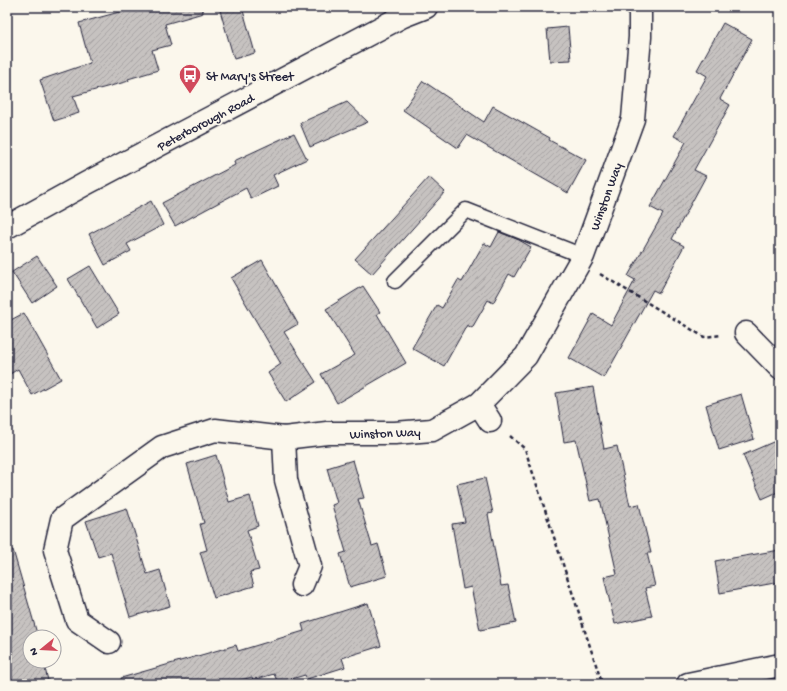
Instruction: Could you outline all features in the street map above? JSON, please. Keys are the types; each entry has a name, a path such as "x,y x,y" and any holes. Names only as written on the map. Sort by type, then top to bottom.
{"street":[{"name":"Peterborough Road","path":"7,227 403,16 426,7"},
{"name":"Winston Way","path":"110,642 76,620 55,550 62,519 162,447 215,430 284,438 327,433 395,433 432,430 485,413 526,356 582,259 633,119 640,37 640,7"},
{"path":"746,333 780,368"},
{"path":"284,438 286,480 310,566 302,586"},
{"path":"688,684 780,665"}],"lane":[{"path":"395,281 466,210 582,259"}],"path":[{"path":"582,259 704,337 746,333"},
{"path":"485,413 525,449 602,683 643,684"}],"building":[{"path":"122,7 202,7 203,13 165,24 171,45 152,50 158,70 128,79 129,81 73,96 79,113 54,121 40,80 90,63 79,23 123,11"},
{"path":"219,7 242,7 255,53 234,59"},
{"path":"723,23 752,39 720,99 730,105 694,170 706,176 672,239 684,246 659,293 653,290 604,378 569,358 593,314 611,325 635,280 628,276 663,214 650,207 686,142 674,136 707,76 697,70"},
{"path":"568,27 571,60 550,61 547,29"},
{"path":"423,81 484,122 493,106 550,138 549,140 586,160 568,193 467,135 458,148 403,110"},
{"path":"347,102 368,122 310,147 300,123"},
{"path":"294,133 307,159 273,175 278,186 251,199 246,188 175,226 162,203 235,165 234,161"},
{"path":"429,177 445,192 372,274 355,259"},
{"path":"151,201 163,225 127,244 131,251 105,265 89,234"},
{"path":"499,232 519,240 531,247 514,277 509,274 493,303 488,300 472,328 467,325 444,366 412,348 437,305 442,308 458,280 462,282 484,243 491,247"},
{"path":"37,256 57,286 32,303 12,272"},
{"path":"262,260 298,324 284,332 316,382 286,402 268,373 281,364 231,278"},
{"path":"90,266 119,314 97,328 68,279"},
{"path":"363,286 380,312 377,314 406,363 337,403 321,374 355,355 326,309"},
{"path":"24,313 61,379 32,395 18,369 7,376 7,322"},
{"path":"593,387 604,449 617,446 630,506 639,504 651,553 647,553 655,586 645,588 652,616 615,624 604,577 617,574 600,499 590,501 576,440 564,442 556,393"},
{"path":"741,394 754,439 719,450 706,405"},
{"path":"780,439 780,491 762,499 743,455"},
{"path":"216,455 229,502 250,496 258,526 247,530 259,570 250,572 254,586 214,598 200,552 207,550 200,524 204,523 187,464"},
{"path":"353,460 364,498 358,499 372,546 378,544 387,576 350,587 340,554 346,552 332,505 337,503 327,468"},
{"path":"485,478 493,513 488,514 501,586 508,585 516,623 480,630 471,587 463,589 452,524 465,522 457,484"},
{"path":"127,508 147,574 160,570 170,606 130,617 111,553 98,557 86,521"},
{"path":"13,550 36,629 22,629 22,669 45,669 49,684 7,684 7,551"},
{"path":"780,550 780,582 720,593 715,561"},
{"path":"368,603 381,646 342,658 345,667 307,679 305,675 278,683 274,674 253,680 252,677 226,684 122,684 121,678 236,645 238,651 304,631 302,624"}],"place":[{"name":"St Mary's Street","path":"190,94"}]}
